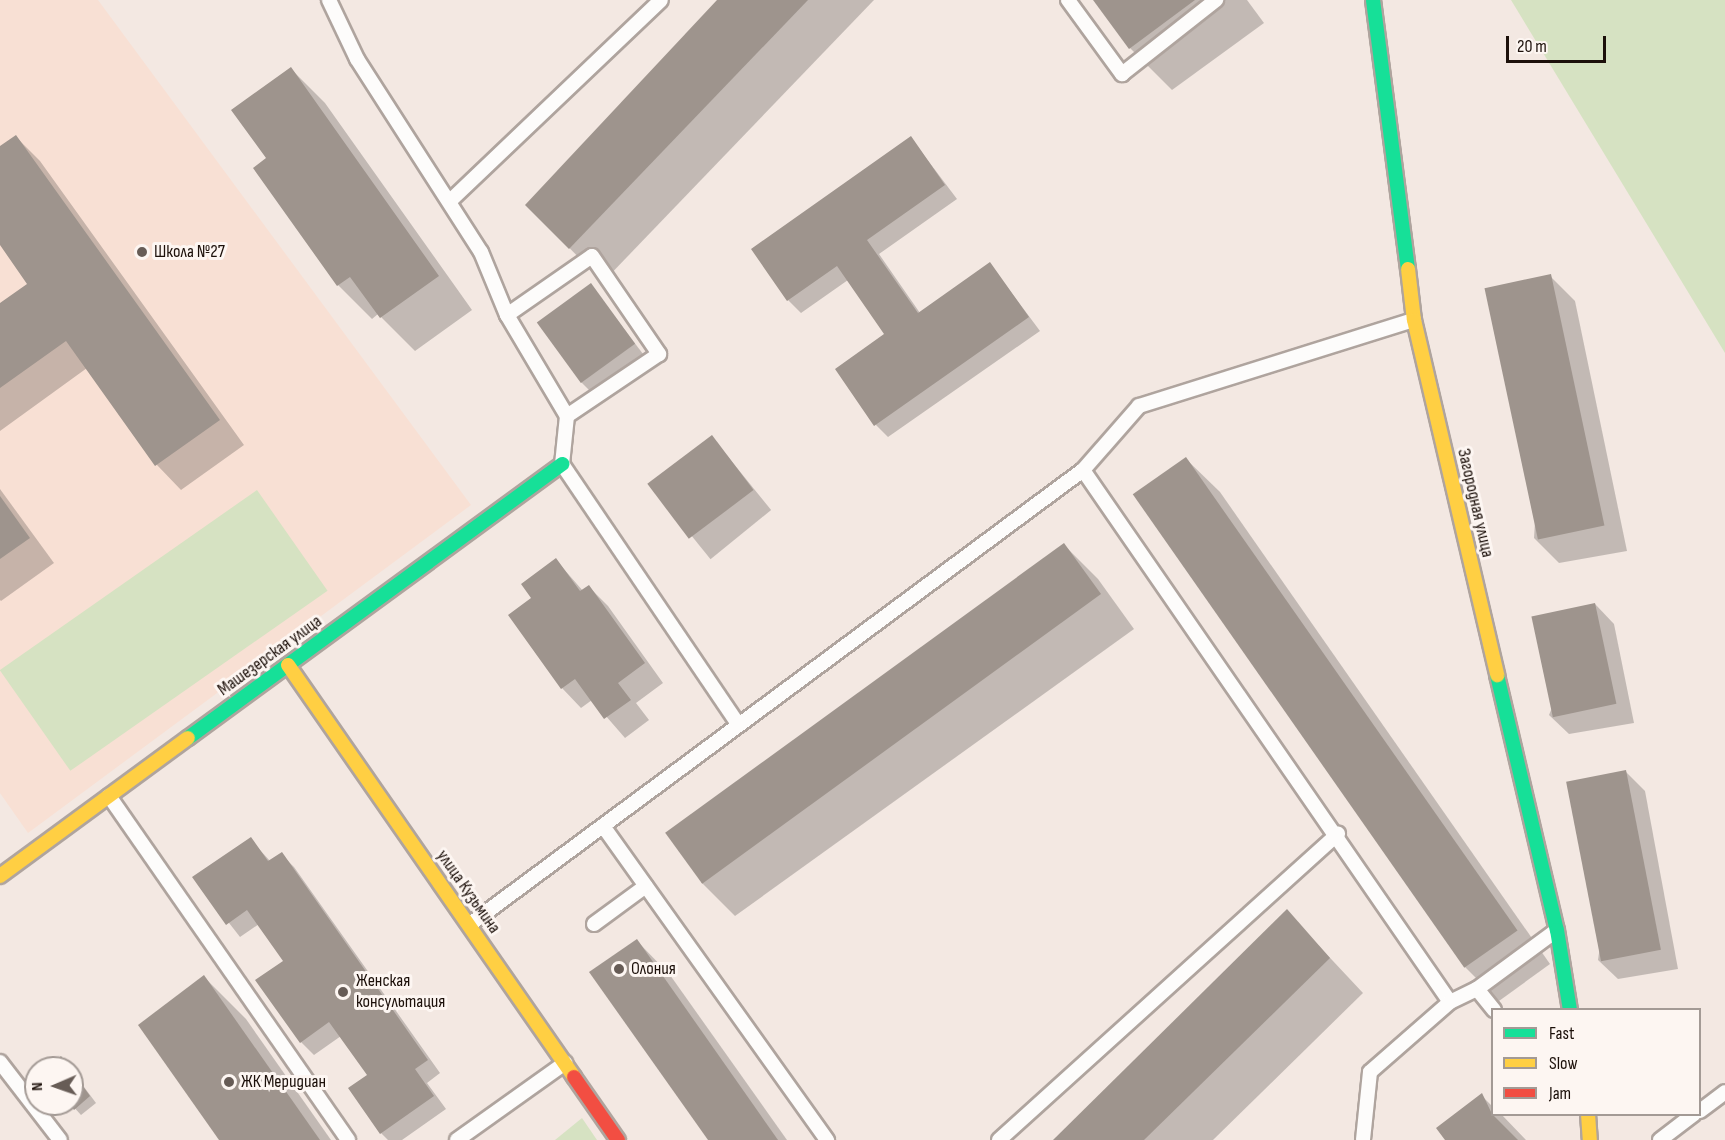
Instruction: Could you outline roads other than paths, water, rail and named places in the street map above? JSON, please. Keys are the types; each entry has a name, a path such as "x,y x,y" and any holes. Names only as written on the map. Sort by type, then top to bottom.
{"street":[{"name":"Загородная улица","path":"1373,0 1414,320 1557,930 1570,1008"},
{"name":"Машезерская улица","path":"0,876 562,465"},
{"name":"улица Кузьмина","path":"288,665 618,1140"},
{"path":"1586,1118 1590,1140"}],"lane":[{"path":"329,0 357,58 481,252 507,315 567,416 562,465 739,725"},
{"path":"450,201 661,0"},
{"path":"1068,0 1122,74 1216,0"},
{"path":"507,315 592,256 659,354 567,416"},
{"path":"469,925 1083,470 1139,406 1414,320"},
{"path":"1083,470 1338,834 1450,1002"},
{"path":"109,796 348,1140"},
{"path":"603,826 827,1140"},
{"path":"999,1140 1338,834"},
{"path":"594,924 646,886"},
{"path":"1364,1140 1370,1072 1450,1002 1477,989 1557,930"},
{"path":"1477,989 1492,1008"},
{"path":"0,1062 60,1140"},
{"path":"457,1140 565,1063"},
{"path":"1701,1110 1725,1092"},
{"path":"1660,1140 1691,1116"}],"place":[{"name":"Школа №27","path":"142,252"},
{"name":"Олония","path":"619,969"},
{"name":"Женская консультация","path":"343,992"},
{"name":"ЖК Меридиан","path":"229,1082"}]}
